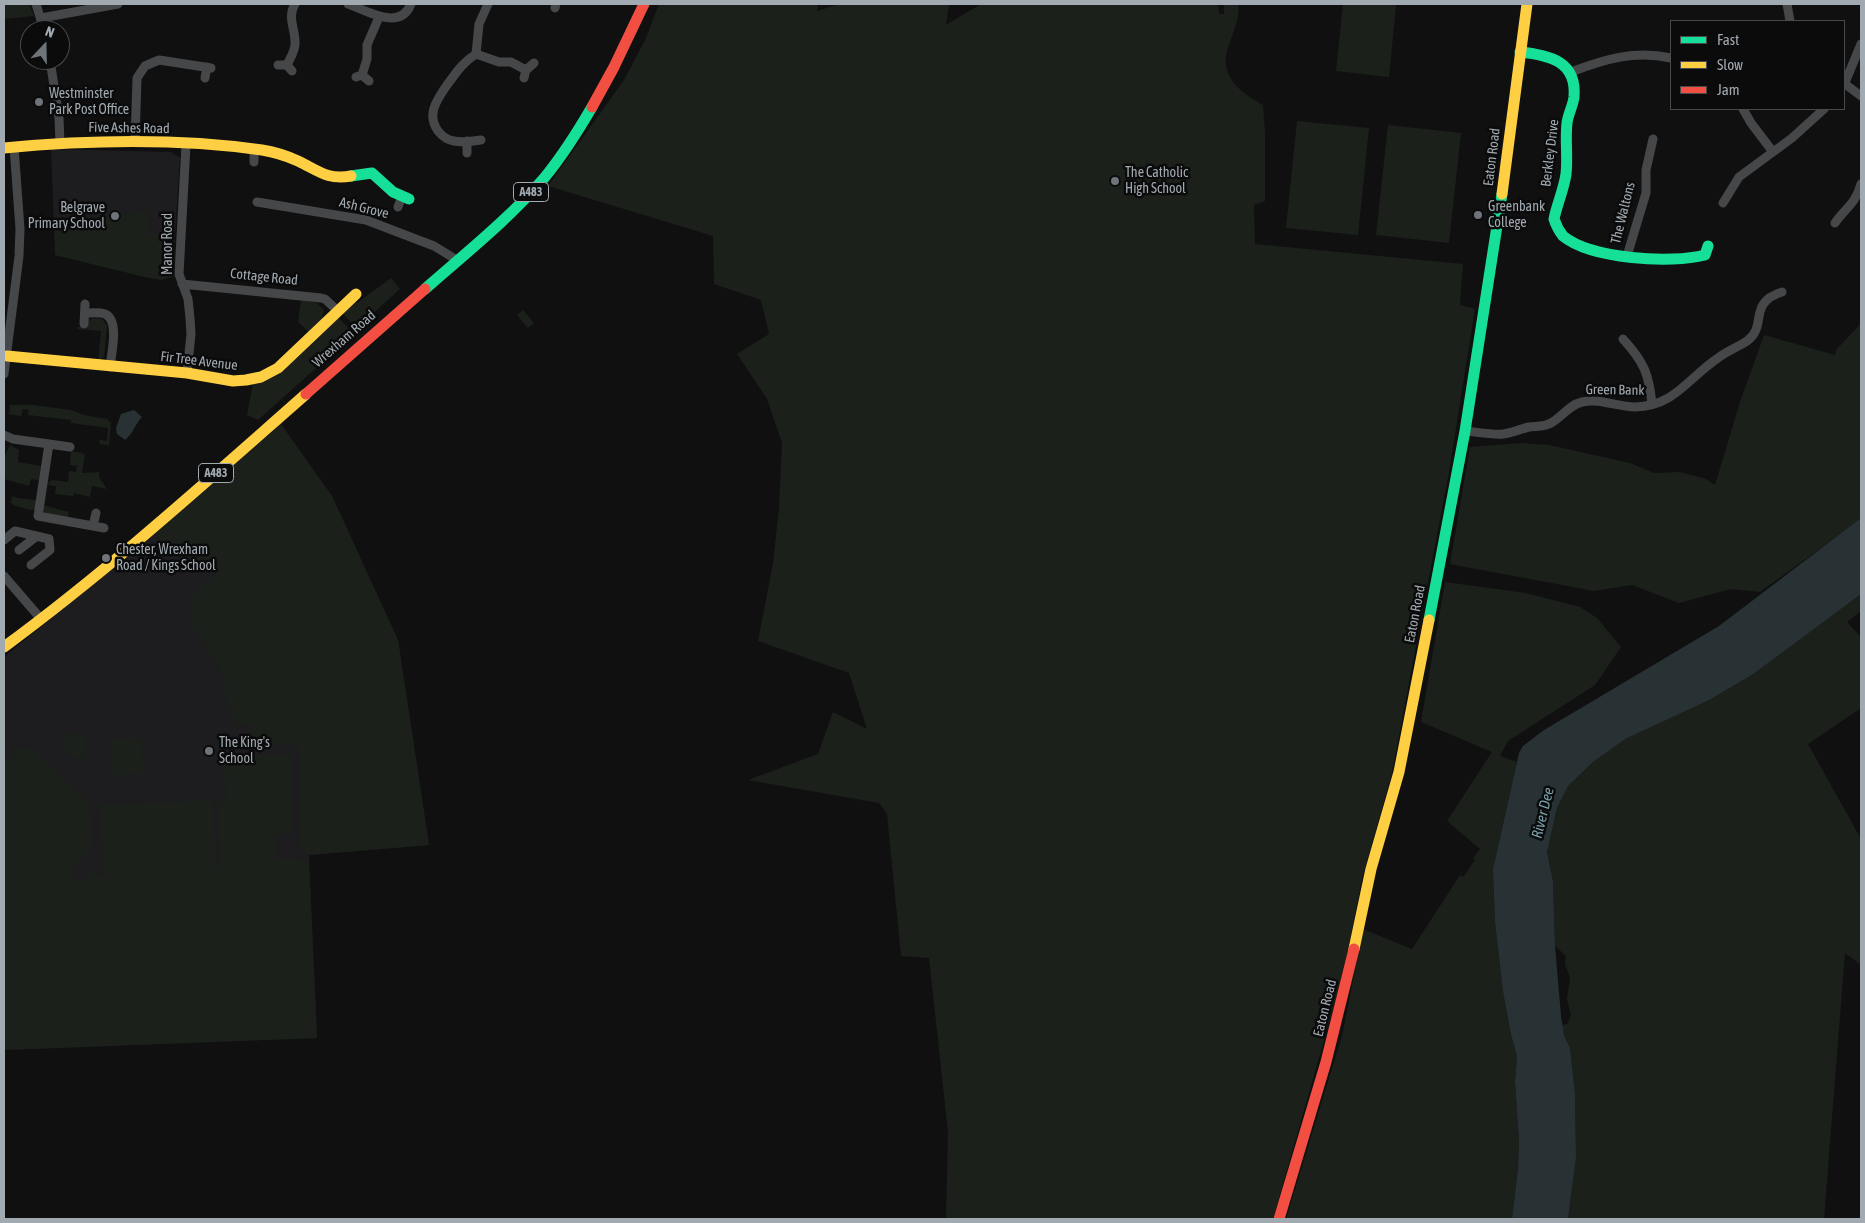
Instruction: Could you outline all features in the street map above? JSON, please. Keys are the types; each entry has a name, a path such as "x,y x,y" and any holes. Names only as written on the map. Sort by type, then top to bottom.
{"main road":[{"name":"Wrexham Road","path":"4,647 129,549 507,216 534,190 565,149 600,90 628,39 644,4"},
{"name":"Eaton Road","path":"1279,1219 1326,1062 1348,977 1371,869 1399,772 1465,431 1503,186 1527,4"},
{"path":"1520,52 1548,56 1566,66 1571,72"},
{"name":"Berkley Drive","path":"1571,72 1574,85 1574,100 1567,123 1566,171 1554,220 1563,235 1581,246 1647,259 1683,260 1696,259 1707,255"},
{"name":"Five Ashes Road","path":"9,148 60,143 135,142 262,150 291,158 327,176 338,178 357,173 372,173 393,192 406,197"},
{"name":"Fir Tree Avenue","path":"7,356 187,373 233,381 246,380 261,377 278,368 356,293"}],"street":[{"path":"36,4 41,18 118,4"},
{"path":"286,67 295,48 290,14 295,4"},
{"path":"348,4 379,17 388,18 405,13 411,4"},
{"path":"476,54 479,24 488,4"},
{"path":"1787,4 1790,20"},
{"path":"362,78 367,59 367,45 379,17"},
{"path":"1845,83 1861,44"},
{"path":"476,54 500,62 511,62 525,74 534,63"},
{"path":"476,54 464,62 457,70 435,103 432,122 448,140 481,140"},
{"path":"1571,72 1605,59 1622,56 1654,55 1670,58"},
{"path":"135,142 138,78 145,66 159,60 209,68 206,78"},
{"path":"52,70 59,118 60,143"},
{"path":"1845,86 1861,96"},
{"path":"1744,110 1773,152"},
{"path":"1723,203 1739,177 1797,133 1823,110"},
{"path":"467,141 467,153"},
{"name":"Manor Road","path":"186,145 179,274 188,299 190,318 191,334 187,373"},
{"name":"The Waltons","path":"1627,256 1646,193 1646,170 1654,146"},
{"path":"4,374 20,238 9,148"},
{"path":"254,150 254,162"},
{"path":"1833,209 1838,219 1852,206 1861,184"},
{"path":"1730,190 1739,195"},
{"name":"Five Ashes Road","path":"398,207 406,197"},
{"name":"Ash Grove","path":"257,202 366,220 434,246 457,260"},
{"name":"Cottage Road","path":"182,284 321,298 325,299 338,311"},
{"name":"Green Bank","path":"1465,431 1503,434 1544,426 1552,422 1565,410 1580,402 1592,401 1636,407 1672,398 1700,371 1748,340 1755,332 1758,323 1758,312 1763,304 1770,296 1782,292"},
{"path":"84,324 85,308 105,314 111,319 114,328 110,367"},
{"path":"1623,339 1634,351 1647,374 1652,404"},
{"path":"4,435 70,448"},
{"path":"49,444 34,515 104,528"},
{"path":"93,526 96,513"},
{"path":"4,540 15,531 49,539 50,550 31,565"},
{"path":"19,550 37,536"},
{"path":"4,576 41,619"}],"shaded area":[{"path":"4,4 29,4 34,16 4,19"},
{"path":"659,4 818,4 817,11 840,4 949,4 946,25 981,4 1218,4 1219,14 1224,14 1224,4 1238,4 1238,17 1226,56 1226,65 1231,80 1236,86 1263,105 1265,133 1265,201 1254,205 1255,244 1463,264 1460,305 1475,309 1449,472 1392,773 1362,879 1348,950 1334,1005 1273,1219 946,1219 948,1132 929,958 901,956 887,814 879,803 748,780 818,754 833,712 867,729 849,673 758,641 773,563 779,508 782,443 767,399 737,354 769,334 761,300 714,284 713,236 548,186 624,80 645,40"},
{"path":"1343,4 1396,5 1389,77 1336,71"},
{"path":"1297,121 1369,128 1358,235 1286,228"},
{"path":"1388,125 1461,133 1449,243 1376,235"},
{"name":"Belgrave Primary School","path":"51,149 171,152 180,158 174,276 161,280 55,255"},
{"path":"147,210 147,234 174,234 173,276 161,280 55,255 55,225 79,223 80,218 122,216"},
{"path":"391,278 400,289 357,328 341,312 356,301 357,303"},
{"path":"301,300 317,303 324,310 322,319 309,332 298,322"},
{"path":"523,310 534,323 528,328 517,315"},
{"path":"337,316 354,334 258,420 247,415 253,383"},
{"path":"93,318 102,319 107,325 104,357 98,362 101,331 78,329 78,327 87,327 89,320"},
{"path":"1861,323 1861,519 1760,592 1731,589 1679,603 1632,585 1594,591 1450,564 1470,447 1522,443 1549,445 1630,463 1654,473 1680,472 1706,479 1715,485 1740,402 1764,335 1835,355 1836,350"},
{"path":"10,405 33,405 71,410 84,415 107,419 111,423 109,445 100,444 99,440 107,441 108,428 71,423 71,420 28,415 29,410 23,409 21,416 9,414"},
{"path":"281,424 332,496 398,640 429,845 309,855 300,852 299,745 252,745 252,724 234,724 234,710 227,710 225,681 218,665 209,657 204,640 190,624 189,604 195,593 217,574 206,565 165,552 157,532"},
{"path":"10,445 19,450 18,462 41,466 39,480 31,479 29,486 4,479 4,457"},
{"path":"71,451 85,455 82,473 99,472 99,477 107,489 92,486 90,497 74,493 73,496 55,494 56,486 48,485 49,482 52,480 68,482 69,471 76,472 77,466 70,465"},
{"path":"12,496 37,500 35,509 30,510 13,505 11,502"},
{"name":"The King's School","path":"332,496 398,640 429,845 309,855 317,1038 4,1050 4,657 157,532"},
{"path":"43,505 69,512 68,517 46,514 42,509"},
{"path":"1445,582 1526,593 1580,607 1597,618 1621,647 1595,685 1508,741 1500,756 1517,762 1493,869 1495,922 1503,992 1517,1057 1515,1082 1519,1141 1512,1219 1286,1219 1343,1032 1363,929 1412,949 1460,875 1463,877 1475,860 1473,858 1480,849 1447,821 1492,752 1421,722"},
{"path":"1861,594 1861,611 1847,622 1861,637 1861,708 1808,744 1861,839 1861,965 1845,953 1824,1219 1568,1219 1576,1158 1575,1094 1570,1048 1562,1025 1567,1024 1571,1015 1567,999 1570,978 1565,964 1566,956 1555,946 1553,881 1547,852 1557,808 1568,786 1595,760 1627,738 1804,635"},
{"path":"86,733 87,757 74,758 66,751 66,734"},
{"path":"141,737 144,774 113,776 111,739"},
{"path":"14,749 31,749 90,803 93,845 75,864 77,866 70,874 82,883 93,871 98,876 103,874 99,805 213,800 216,868 220,868 217,804 226,803 224,755 291,754 293,834 275,835 275,859 296,859 309,863 317,1038 4,1050 4,761 14,761"}],"water":[{"path":"134,410 142,417 125,440 117,434 116,428 121,414"},
{"name":"River Dee","path":"1861,518 1861,594 1753,674 1709,700 1627,738 1594,761 1568,786 1557,808 1547,852 1553,881 1555,946 1561,1016 1564,1035 1570,1048 1575,1094 1576,1158 1568,1219 1512,1219 1519,1141 1515,1082 1517,1057 1503,992 1495,922 1493,869 1519,753 1523,746 1544,730 1719,626"}],"traffic: fast":[{"path":"1520,52 1541,55 1559,62 1571,75 1574,85 1574,97 1567,123 1566,174 1554,219 1563,236 1576,244 1592,250 1653,259 1690,258 1705,255 1708,246"},
{"path":"425,289 487,235 545,177 576,134 592,107"},
{"path":"351,176 372,173 393,192 409,199"},
{"path":"1429,620 1465,431 1502,194"}],"traffic: slow":[{"path":"1502,194 1527,4"},
{"path":"4,148 101,142 165,142 230,146 267,151 290,157 329,176 351,176"},
{"path":"7,356 187,373 233,381 246,380 261,377 278,368 356,294"},
{"path":"4,647 120,556 306,394"},
{"path":"1354,949 1371,869 1399,772 1429,620"}],"traffic: jam":[{"path":"592,107 614,67 644,4"},
{"path":"306,394 425,289"},
{"path":"1279,1219 1326,1062 1354,949"}],"place":[{"name":"Westminster Park Post Office","path":"39,102"},
{"name":"The Catholic High School","path":"1115,181"},
{"name":"Greenbank College","path":"1478,215"},
{"name":"Belgrave Primary School","path":"115,216"},
{"name":"Chester, Wrexham Road / Kings School","path":"106,558"},
{"name":"The King's School","path":"209,751"}]}
